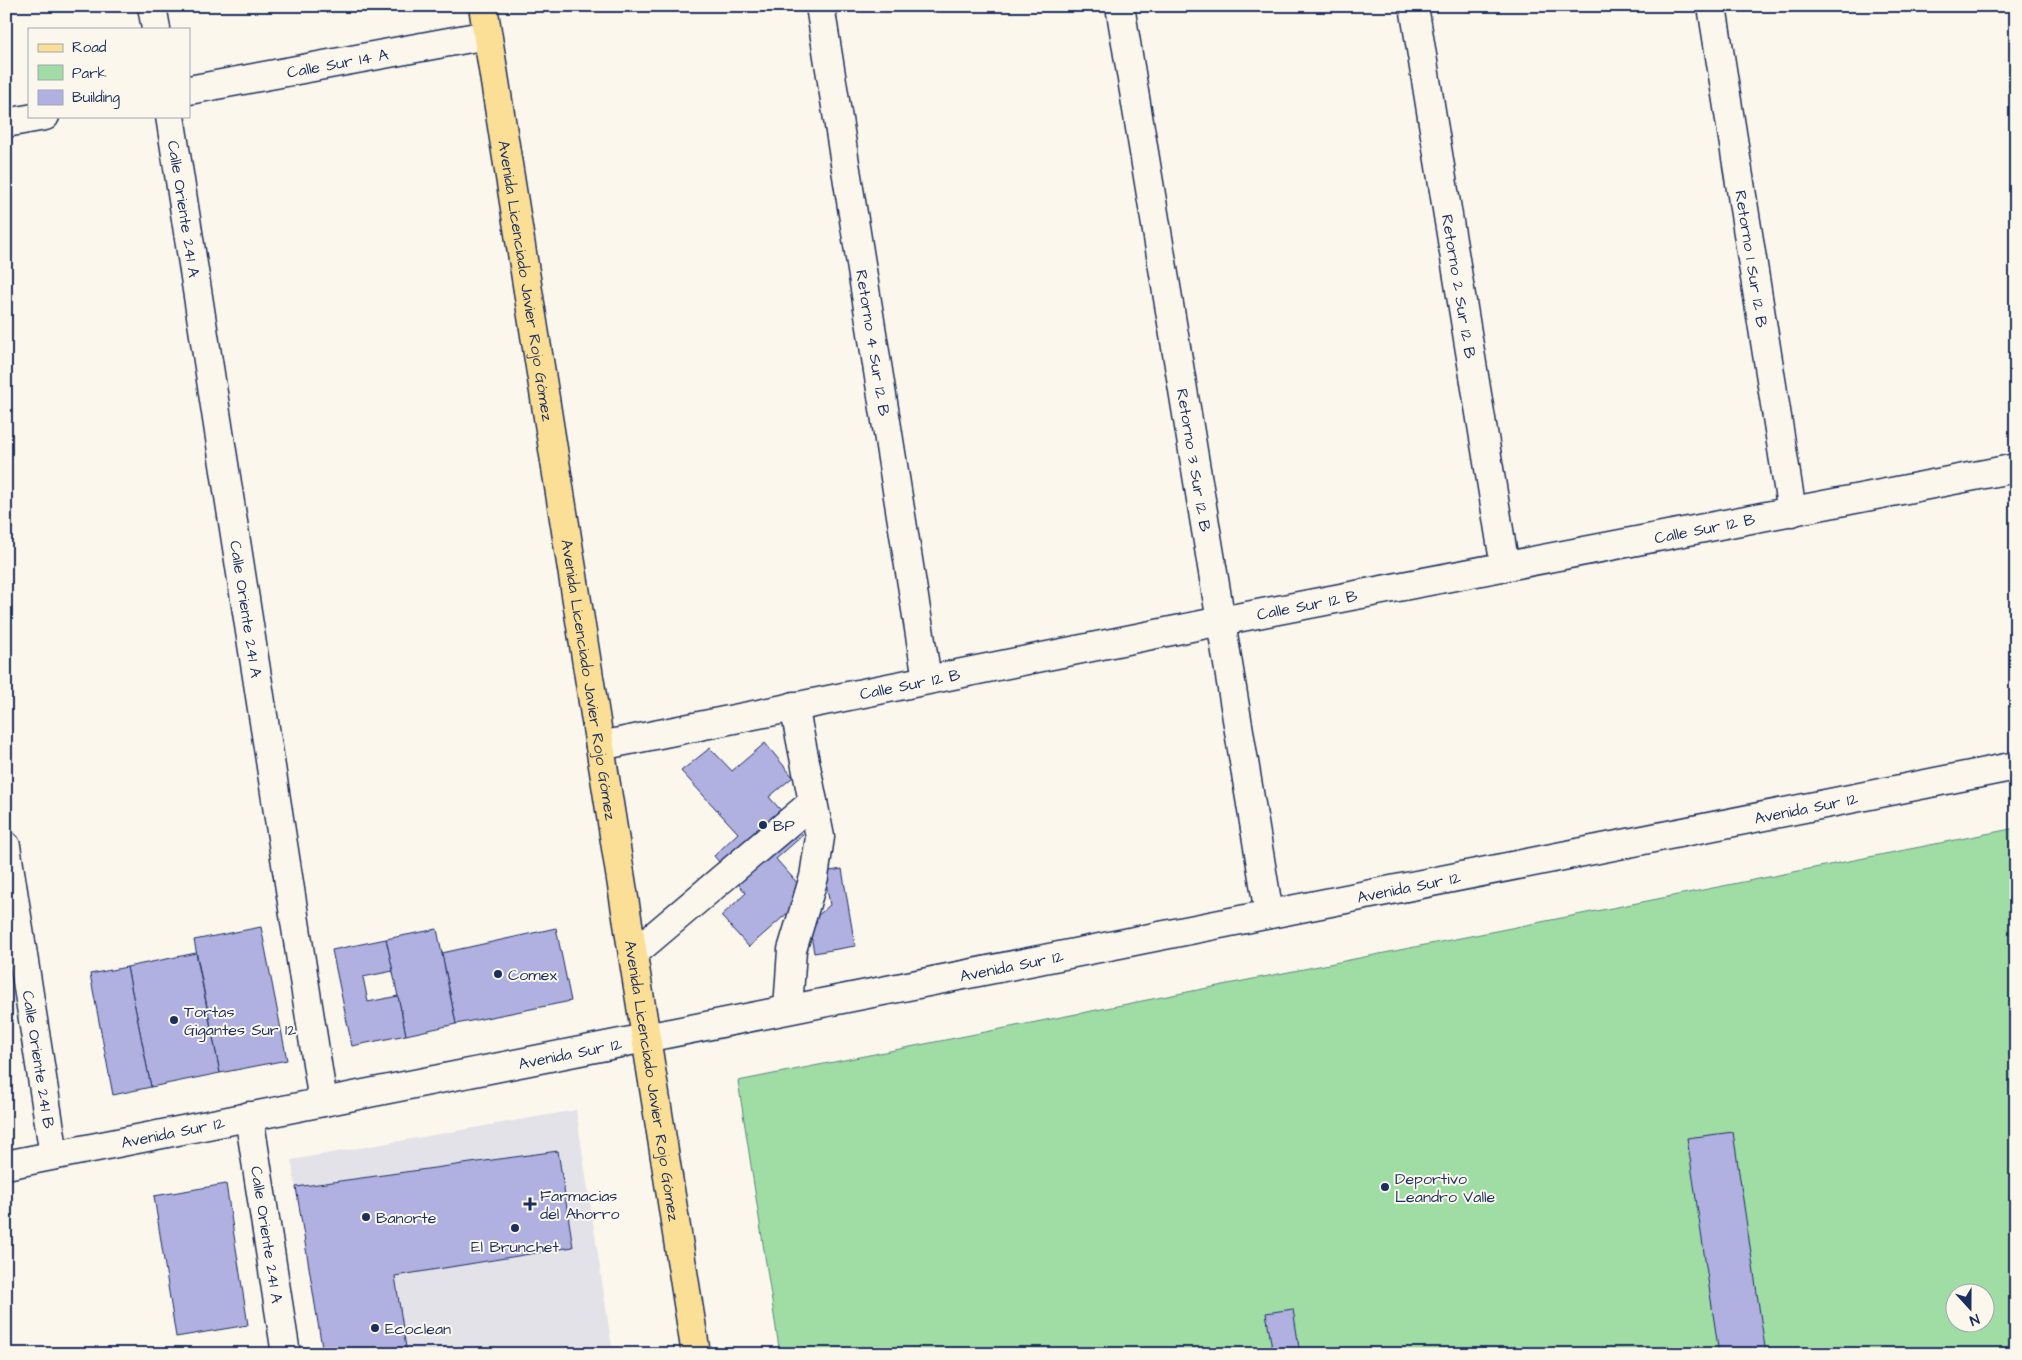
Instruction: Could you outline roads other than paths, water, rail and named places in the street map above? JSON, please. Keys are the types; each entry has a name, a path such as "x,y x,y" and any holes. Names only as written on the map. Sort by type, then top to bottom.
{"main road":[{"name":"Avenida Licenciado Javier Rojo Gómez","path":"483,6 696,1354"}],"street":[{"path":"152,6 156,28"},
{"name":"Retorno 4 Sur 12 B","path":"820,6 927,679"},
{"name":"Retorno 3 Sur 12 B","path":"1120,6 1269,914"},
{"name":"Retorno 2 Sur 12 B","path":"1414,6 1505,567"},
{"name":"Retorno 1 Sur 12 B","path":"1712,6 1792,512"},
{"name":"Calle Sur 14 A","path":"190,90 487,35"},
{"path":"6,123 33,118"},
{"name":"Calle Oriente 241 A","path":"170,118 323,1102"},
{"name":"Calle Sur 12 B","path":"600,746 1221,621 2016,468"},
{"path":"788,1009 792,950 814,877 820,837 794,706"},
{"name":"Avenida Sur 12","path":"6,1164 2016,766"},
{"path":"633,954 813,802"},
{"name":"Calle Oriente 241 B","path":"6,846 54,1155"},
{"name":"Calle Oriente 241 A","path":"249,1116 286,1354"}],"place":[{"name":"BP","path":"763,825"},
{"name":"Comex","path":"498,974"},
{"name":"Tortas Gigantes Sur 12","path":"174,1020"},
{"name":"Deportivo Leandro Valle","path":"1385,1187"},
{"name":"Farmacias del Ahorro","path":"530,1204"},
{"name":"Banorte","path":"366,1217"},
{"name":"El Brunchet","path":"515,1228"},
{"name":"Ecoclean","path":"375,1328"}]}
